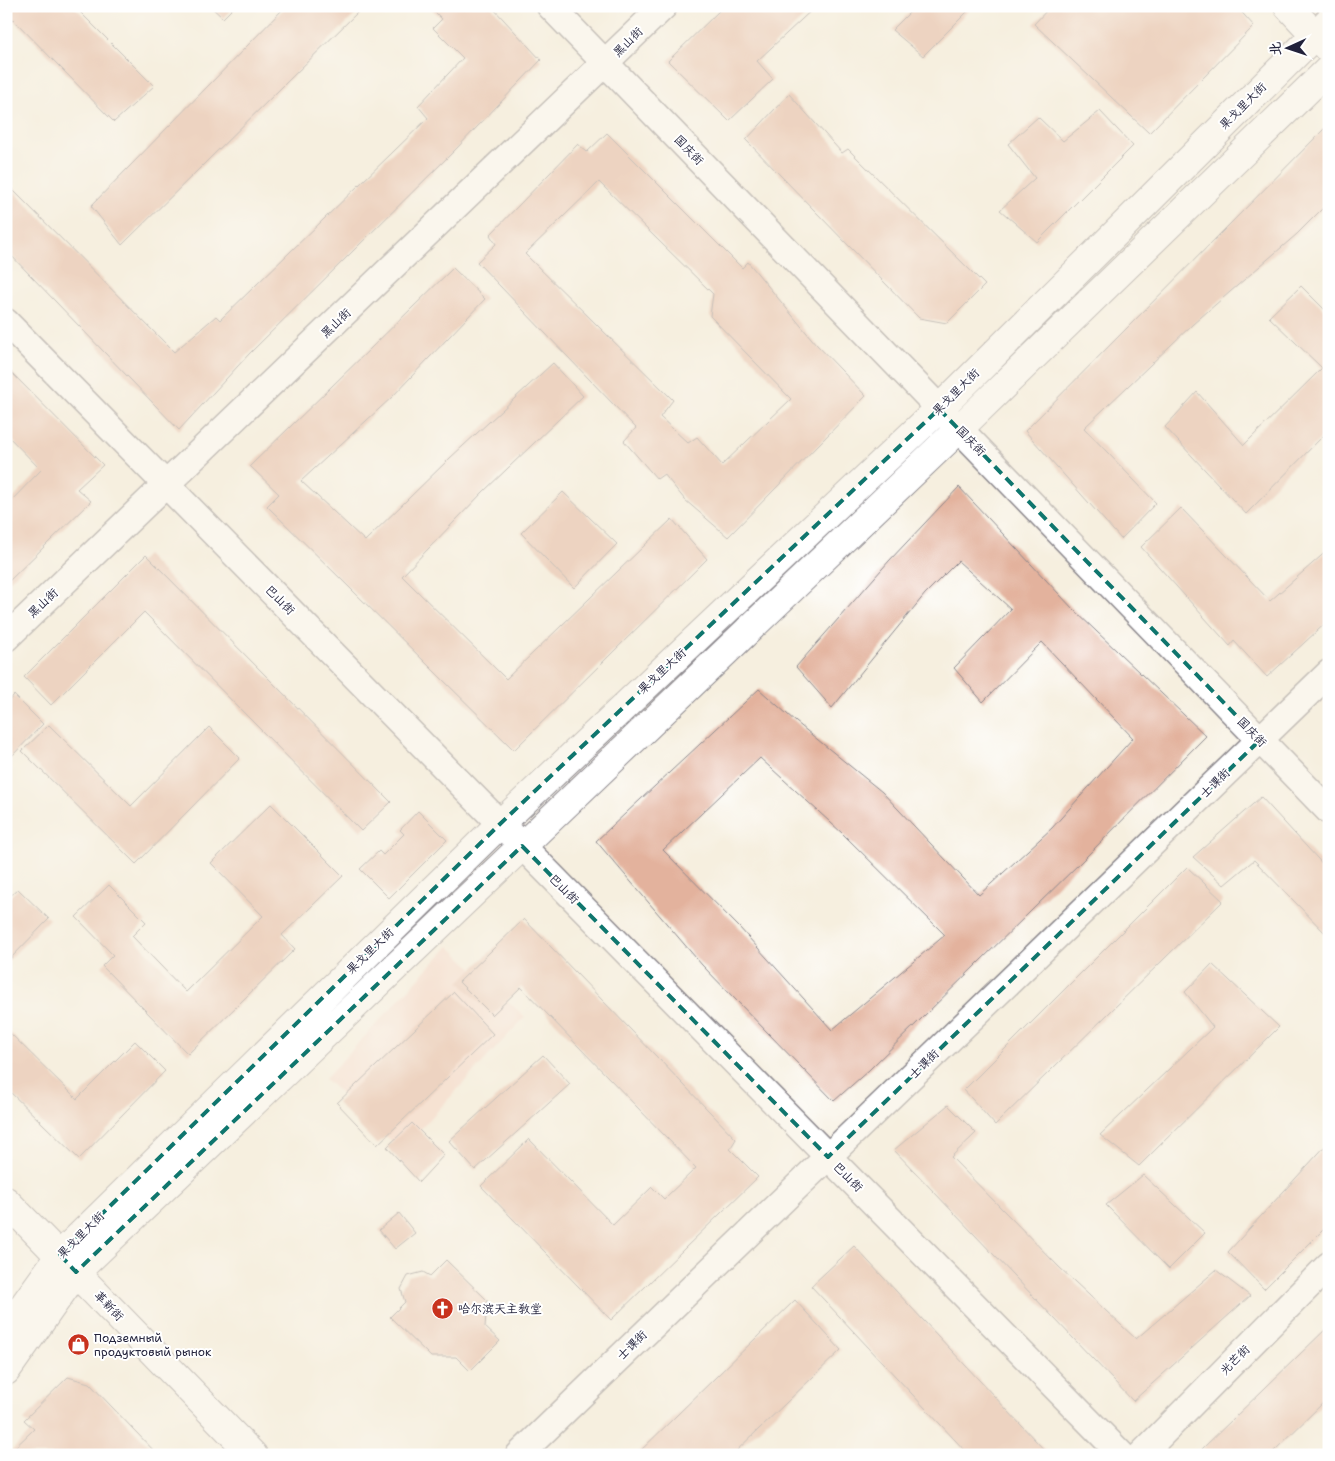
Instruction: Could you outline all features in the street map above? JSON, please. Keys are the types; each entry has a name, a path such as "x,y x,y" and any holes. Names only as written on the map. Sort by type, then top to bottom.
{"main road":[{"path":"1288,6 1324,35"},
{"name":"果戈里大街","path":"6,1330 68,1264 500,824 939,409 1324,35"},
{"name":"果戈里大街","path":"6,1371 68,1264 522,846 959,429 1329,69"},
{"name":"革新街","path":"6,1201 253,1455"}],"street":[{"name":"国庆街","path":"550,6 1329,812"},
{"name":"黑山街","path":"6,638 167,486 664,6"},
{"name":"巴山街","path":"6,322 1122,1455"},
{"name":"士课街","path":"519,1455 1329,673"},
{"name":"光芒街","path":"1141,1455 1329,1265"}],"highlighted area":[{"path":"939,409 1260,740 828,1157 522,846 76,1272 60,1255 500,824"}],"shaded area":[{"path":"449,946 525,1017 401,1150 325,1079"}],"building":[{"path":"6,6 74,6 154,86 114,122 6,12"},
{"path":"210,6 235,6 223,18"},
{"path":"286,6 364,6 122,245 91,206"},
{"path":"429,6 491,6 541,60 456,149 249,354 179,430 6,250 6,183 174,352 216,316 220,320 428,118 418,106 463,58 433,28 442,19"},
{"path":"724,6 816,6 757,61 773,79 729,121 668,61"},
{"path":"916,6 973,6 923,56 892,30"},
{"path":"1051,6 1236,6 1254,26 1149,133 1034,24"},
{"path":"789,94 842,153 848,149 985,285 947,323 919,318 746,140"},
{"path":"1100,111 1133,146 1037,242 1000,210 1035,178 1008,144 1038,117 1063,141"},
{"path":"1329,124 1329,202 1297,234 1193,324 1084,428 1156,503 1121,539 1025,431"},
{"path":"607,133 742,268 748,262 816,344 866,396 728,537 685,500 664,474 657,479 624,441 636,428 477,262 496,244 490,235 578,144 587,152","holes":["599,182 713,294 710,316 791,399 722,465 697,437 688,443 660,417 673,400 525,254"]},
{"path":"453,268 485,299 392,397 301,481 365,541 450,458 553,363 583,396 483,492 402,576 506,679 672,519 707,559 514,750 267,506 279,494 250,466"},
{"path":"1301,286 1329,314 1329,430 1246,514 1165,427 1197,392 1244,445 1322,368 1269,317"},
{"path":"6,367 103,465 77,489 91,501 6,584 6,506 41,470 6,434"},
{"path":"959,487 1074,610 1206,736 869,1070 834,1101 702,965 596,841 759,689 796,722 882,792 979,895 1052,828 1133,738 1042,642 983,702 954,668 1011,609 958,561 925,594 832,708 796,667 889,561","holes":["760,758 842,833 945,935 832,1030 739,927 663,850"]},
{"path":"563,492 617,544 574,588 521,533"},
{"path":"1181,508 1270,601 1329,549 1329,620 1267,677 1234,641 1230,646 1141,547"},
{"path":"146,555 391,802 361,831 144,612 51,705 24,677"},
{"path":"14,695 43,724 6,762 6,704"},
{"path":"49,725 131,806 209,727 240,758 136,864 22,751"},
{"path":"1261,797 1329,871 1329,937 1254,860 1224,885 1193,857"},
{"path":"271,804 343,876 282,935 295,949 188,1054 102,966 113,955 76,917 109,885 146,922 132,936 186,992 263,916 211,863"},
{"path":"418,811 447,840 389,898 360,869 379,851 383,855 404,834 400,830"},
{"path":"1187,867 1223,901 995,1125 964,1090"},
{"path":"18,889 49,919 6,963 6,900"},
{"path":"524,919 736,1139 730,1149 758,1177 611,1320 481,1186 529,1139 613,1225 652,1187 664,1199 696,1168 521,987 492,1015 459,982"},
{"path":"1212,964 1279,1027 1139,1166 1100,1135 1213,1027 1185,992"},
{"path":"454,992 493,1034 377,1145 337,1103"},
{"path":"6,1029 77,1099 135,1041 165,1071 79,1159 6,1088"},
{"path":"543,1055 570,1084 475,1170 449,1141"},
{"path":"948,1105 976,1133 951,1157 1059,1267 1136,1339 1216,1270 1250,1296 1133,1401 894,1150"},
{"path":"412,1123 444,1155 419,1182 387,1147"},
{"path":"1329,1142 1329,1224 1264,1289 1228,1252"},
{"path":"1143,1175 1205,1233 1169,1269 1106,1205"},
{"path":"399,1213 415,1233 395,1249 379,1230"},
{"path":"854,1246 1049,1455 969,1455 811,1286"},
{"name":"哈尔滨天主教堂","path":"446,1260 487,1300 485,1327 500,1341 470,1371 456,1357 431,1357 390,1317 405,1302 401,1289 408,1276 423,1272 430,1276"},
{"path":"795,1300 841,1350 732,1455 636,1455"},
{"path":"1329,1326 1329,1397 1270,1455 1207,1455 1202,1449"},
{"path":"68,1377 89,1383 158,1455 7,1455 34,1429 24,1420"}],"place":[{"name":"哈尔滨天主教堂","path":"442,1309"},
{"name":"Подземный продуктовый рынок","path":"78,1345"}]}
